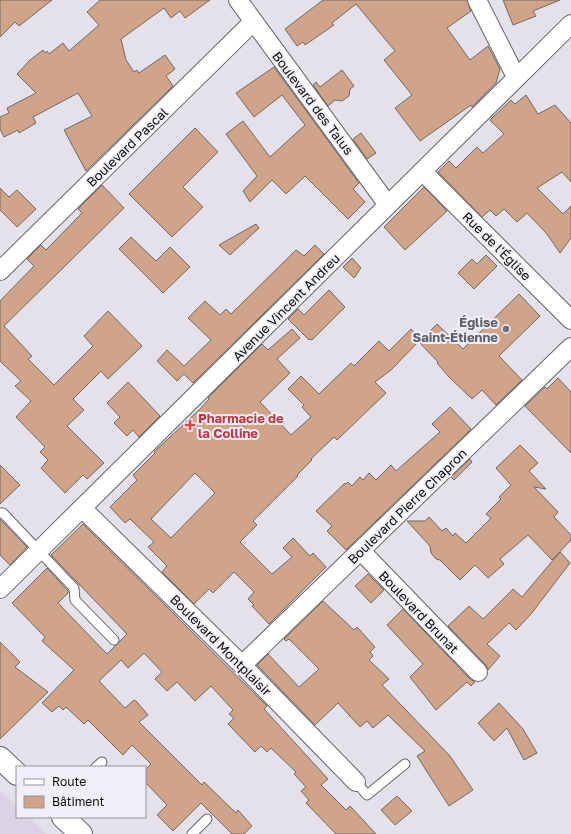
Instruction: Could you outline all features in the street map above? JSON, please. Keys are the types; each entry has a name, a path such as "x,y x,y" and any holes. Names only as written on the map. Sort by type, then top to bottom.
{"street":[{"name":"Boulevard des Talus","path":"238,0 388,205"},
{"path":"477,0 516,77"},
{"name":"Boulevard Pascal","path":"0,271 253,22"},
{"name":"Avenue Vincent Andreu","path":"0,589 83,509 571,24"},
{"name":"Rue de l'Église","path":"422,171 571,320"},
{"name":"Boulevard Pierre Chapron","path":"242,665 571,347"},
{"name":"Boulevard Montplaisir","path":"83,509 242,665 356,782"},
{"name":"Boulevard Brunat","path":"361,551 478,672"},
{"path":"0,758 16,773"},
{"path":"64,818 81,834"}],"lane":[{"path":"0,513 3,513 74,588 75,600 114,640"},
{"path":"356,782 367,795 406,764"},
{"path":"192,834 207,819"}],"shaded area":[{"path":"0,790 16,805 16,818 30,818 46,834 0,834"}],"building":[{"path":"0,0 52,0 19,26 15,22 0,37"},
{"path":"100,0 210,0 185,18 180,11 171,18 164,8 121,39 126,60 134,72 137,70 139,73 165,55 175,69 166,76 173,86 86,171 64,130 92,116 78,93 33,117 36,123 19,133 18,130 4,137 0,129 0,117 9,113 7,108 36,93 17,74 30,60 43,50 45,53 47,51 49,54 63,43 69,51 99,25 87,12"},
{"path":"323,0 467,0 471,11 447,28 470,60 488,46 500,69 496,83 472,107 471,105 420,141 395,108 412,95 384,60 395,51 356,4 332,23 334,25 305,45 303,42 297,46 285,29"},
{"path":"503,0 560,0 533,11 536,16 513,25"},
{"path":"274,67 359,183 353,189 365,202 348,219 305,176 286,194 272,180 250,202 243,191 257,176 226,134 243,121 270,157 305,125 282,95 254,117 236,93"},
{"path":"342,70 354,86 350,89 349,96 342,101 335,100 328,106 313,85 316,82 320,87"},
{"path":"526,95 538,114 555,105 571,123 571,182 562,172 537,188 563,214 571,206 571,238 560,253 547,234 527,213 517,222 504,209 496,216 490,210 482,217 438,172 449,161 456,168 477,147 483,153 504,134 490,120 511,100 515,104"},
{"path":"195,128 218,152 183,187 203,207 172,237 129,194"},
{"path":"361,133 376,153 367,159 353,139"},
{"path":"102,185 124,208 4,326 32,356 28,359 54,385 93,346 84,336 108,311 142,346 108,379 101,371 73,399 84,410 67,426 104,463 87,479 83,475 65,493 41,468 48,460 40,452 45,447 16,417 31,401 15,386 21,381 0,361 0,301 34,266 27,259 41,245 46,250 82,213 78,209"},
{"path":"424,187 447,211 405,250 384,227"},
{"path":"0,188 9,197 17,190 36,209 17,227 0,210"},
{"path":"256,224 259,228 230,255 219,245"},
{"path":"131,237 156,261 170,247 190,267 163,293 119,249"},
{"path":"315,245 324,254 193,383 184,374 177,381 157,361 167,350 184,366 211,340 188,318 205,301 220,315 226,309 231,314 296,250 304,256"},
{"path":"486,255 497,266 474,289 458,273 472,259 477,264"},
{"path":"352,258 361,268 354,278 343,267"},
{"path":"329,290 345,307 312,340 309,340 288,319 298,309 304,315"},
{"path":"519,294 540,316 499,356 522,380 496,405 482,390 472,399 449,377 437,363 438,362 419,342 437,324 463,349"},
{"path":"292,329 300,338 277,359 290,373 260,402 291,435 311,417 302,407 304,405 288,389 301,376 319,394 351,363 354,366 379,341 389,351 411,329 421,339 391,370 375,382 386,393 337,440 334,437 311,459 312,460 297,475 298,476 253,521 257,525 240,542 272,574 292,557 283,548 293,538 310,556 313,553 326,567 269,624 252,606 254,605 248,599 254,592 234,572 213,593 209,589 194,604 162,572 167,566 148,547 154,542 130,519 125,523 110,507 137,480 133,475 155,453 154,452 200,409 209,399 208,398 262,344 268,350","holes":["195,473 215,493 171,538 151,519"]},
{"path":"558,378 571,392 571,453 525,406 545,387 547,389"},
{"path":"128,382 160,416 139,437 133,430 127,436 114,423 120,417 107,403"},
{"path":"450,407 471,429 346,550 327,531 332,526 316,511 345,483 346,484 348,482 352,486 360,477 363,480 369,473 376,480 391,465 396,471 440,432 432,424"},
{"path":"520,445 538,463 529,471 546,489 534,487 558,512 554,517 571,535 571,540 552,560 528,535 500,559 504,564 488,578 475,565 460,580 440,560 436,559 431,553 430,546 407,521 425,521 429,517 442,531 446,528 453,536 455,533 466,543 491,518 486,514 501,499 499,497 511,485 496,468"},
{"path":"470,459 472,462 454,480 451,477"},
{"path":"0,465 20,485 0,504"},
{"path":"0,519 27,547 10,565 0,555"},
{"path":"83,524 267,706 264,709 328,779 321,785 346,810 350,806 376,834 336,834 306,803 309,800 301,791 306,787 294,774 296,772 271,748 267,752 261,746 255,752 228,724 234,718 229,714 233,710 211,686 195,701 177,682 167,691 155,679 162,672 144,653 128,668 121,660 99,681 125,708 134,700 137,702 148,715 139,722 202,785 204,782 236,813 238,810 252,826 244,834 232,834 201,803 173,831 157,815 167,805 146,783 146,769 151,764 132,745 123,755 88,720 84,724 66,707 63,710 59,706 52,712 42,703 74,670 42,641 45,637 12,603 47,568 68,591 68,593 58,603 107,654 127,634 51,555"},
{"path":"560,552 570,563 531,614 516,630 509,623 487,644 500,656 488,670 486,665 448,626 469,606 483,619 513,589 522,597"},
{"path":"368,574 384,590 371,603 355,586"},
{"path":"323,601 354,630 357,627 375,647 370,652 373,656 369,660 389,679 382,685 450,756 473,790 449,806 417,756 425,751 388,715 373,728 367,721 360,727 338,703 315,725 257,665 268,654 299,687 319,669 289,639 286,641 284,639"},
{"path":"403,609 470,679 475,682 471,686 467,682 436,710 410,677 423,664 387,625"},
{"path":"0,642 20,662 15,667 48,692 0,739"},
{"path":"499,703 523,729 537,753 524,760 507,728 494,741 478,723"},
{"path":"397,796 412,811 395,825 381,810"}],"place":[{"name":"Église Saint-Étienne","path":"506,329"},
{"name":"Pharmacie de la Colline","path":"190,425"}]}
